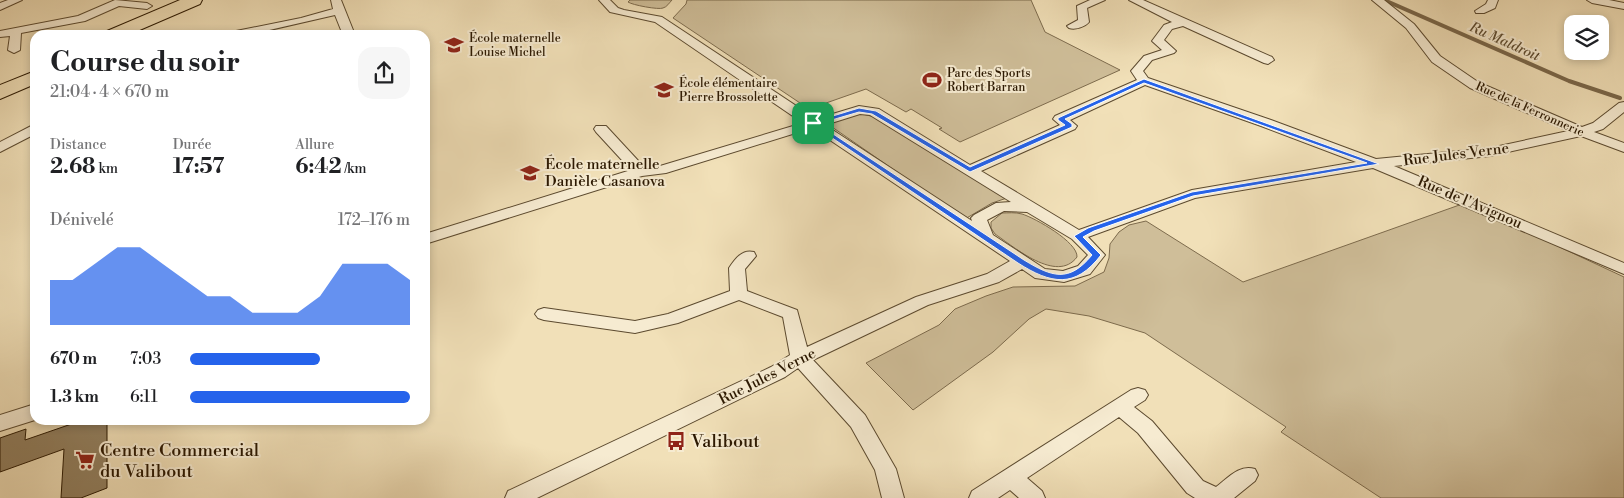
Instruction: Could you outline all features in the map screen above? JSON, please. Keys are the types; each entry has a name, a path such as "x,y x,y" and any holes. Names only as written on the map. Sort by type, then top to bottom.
{"main road":[{"path":"125,30 194,0"},
{"path":"141,30 210,0"},
{"path":"0,84 30,71"},
{"path":"0,93 30,79"}],"street":[{"path":"0,7 17,0"},
{"path":"430,237 640,172 661,170 813,123 859,110 874,112 970,170 1078,236 1097,255 1084,270 1064,278 1041,274 1021,262 986,237 813,123 658,19 622,13 614,10 604,0"},
{"path":"1073,26 1084,22 1082,6 1100,0"},
{"path":"1134,0 1268,60"},
{"name":"Rue de la Ferronnerie","path":"1376,0 1410,26 1436,59 1474,85 1582,132 1624,148"},
{"path":"1480,11 1491,6 1493,0"},
{"path":"1592,0 1624,6"},
{"path":"0,34 81,19 120,2 147,6"},
{"path":"256,30 302,21 338,5 347,30"},
{"path":"970,170 1070,126 1060,119 1144,81 1136,71 1148,58 1170,51 1158,42 1168,27 1182,22"},
{"path":"14,50 16,31"},
{"name":"Rue de l'Avignou","path":"1144,81 1376,164 1478,204 1624,269"},
{"name":"Rue Jules Verne","path":"1078,236 1192,194 1376,164 1490,152 1582,132 1598,126 1624,106"},
{"path":"601,129 640,172"},
{"path":"0,148 30,131"},
{"path":"986,237 978,218 1001,206 1029,207"},
{"path":"739,294 737,268 748,256"},
{"name":"Rue Jules Verne","path":"516,498 778,372 800,358 922,301 993,278 1021,262"},
{"path":"544,314 635,327 672,319 739,294 791,314 800,358 858,421 885,469 893,498"},
{"path":"980,498 1138,396"},
{"path":"1120,407 1145,427 1195,487 1212,497 1221,496 1247,475"},
{"path":"0,423 30,414"},
{"path":"1012,478 1034,498"}],"shaded area":[{"path":"630,0 672,0 666,7 651,8 628,2"},
{"name":"Parc des Sports Robert Barran","path":"687,0 1031,0 1045,32 1120,70 960,142 939,129 942,128 911,109 906,112 866,89 809,109 673,18 686,4"},
{"path":"863,114 874,117 1007,198 992,203 965,219 832,127 833,121"},
{"path":"1465,203 1624,277 1624,498 1381,498 1281,432 1286,427 1145,333 1089,316 1046,309 1029,319 993,352 913,410 866,363 939,325 955,309 986,296 1013,287 1075,286 1104,272 1109,258 1110,244 1119,232 1129,225 1146,221 1243,282"},
{"path":"1002,213 1022,214 1045,225 1071,245 1077,257 1069,264 1058,267 1047,265 1024,254 995,234 991,228 991,222"}],"building":[{"name":"Centre Commercial du Valibout","path":"68,425 107,425 107,488 81,498 61,498 64,449 0,472 0,438 26,429 25,440"}],"waterway":[{"name":"Ru Maldroit","path":"1384,0 1569,81 1620,98"}],"place":[{"name":"École maternelle Louise Michel","path":"454,45"},
{"name":"Parc des Sports Robert Barran","path":"932,80"},
{"name":"École élémentaire Pierre Brossolette","path":"664,90"},
{"name":"École maternelle Danièle Casanova","path":"530,173"},
{"name":"Valibout","path":"676,441"},
{"name":"Centre Commercial du Valibout","path":"85,460"}],"route":[{"path":"1144,81 1376,164 1192,194 1091,230 1078,236 1097,255 1084,270 1064,278 1041,274 1021,262 813,123 859,110 874,112 970,170 1070,126 1060,119 1144,81"}]}
